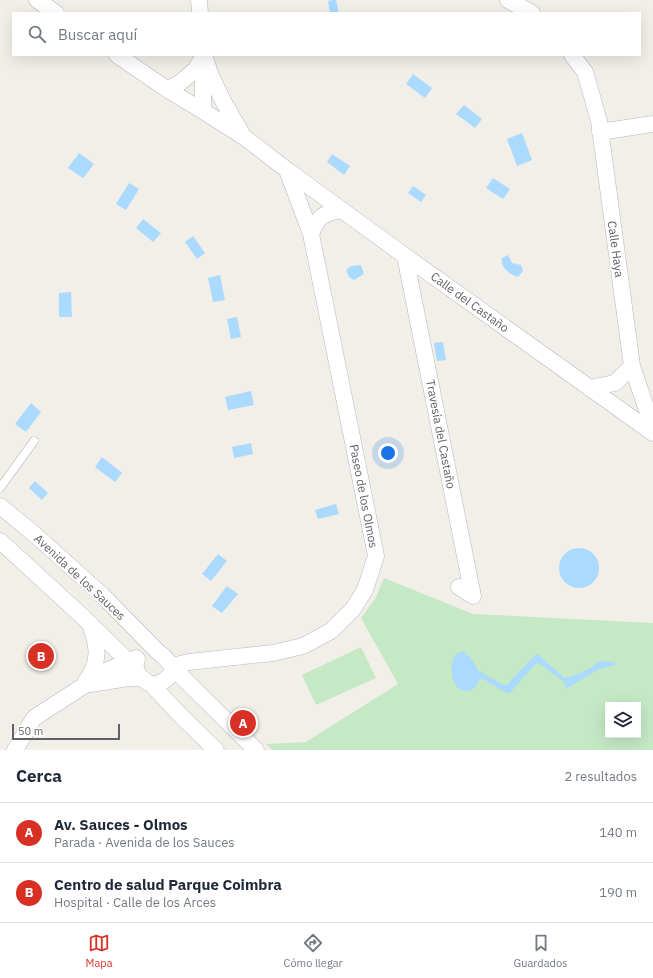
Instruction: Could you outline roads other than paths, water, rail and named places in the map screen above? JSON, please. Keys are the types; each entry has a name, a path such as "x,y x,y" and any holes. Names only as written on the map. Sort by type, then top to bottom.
{"street":[{"path":"37,0 55,12"},
{"path":"199,0 200,12"},
{"path":"508,0 530,12"},
{"path":"118,56 168,90 244,137 287,170"},
{"path":"168,90 181,82 196,69 203,56"},
{"path":"203,111 204,56"},
{"path":"204,56 211,76 223,101 244,137"},
{"name":"Calle Haya","path":"573,56 585,72 599,121 632,366 653,428"},
{"path":"600,132 653,124"},
{"name":"Calle del Castaño","path":"287,170 653,433"},
{"name":"Paseo de los Olmos","path":"172,668 189,662 273,653 303,646 331,631 353,609 365,590 376,556 311,234 287,170"},
{"path":"311,234 316,222 323,215 332,211 342,210"},
{"name":"Travesía del Castaño","path":"405,256 473,596 460,587"},
{"path":"590,388 615,383 632,366"},
{"name":"Avenida de los Sauces","path":"0,506 102,595 157,651"},
{"path":"0,541 139,670 181,716 216,750"},
{"path":"84,685 95,666 97,652 94,635 89,622"},
{"path":"84,685 129,678 139,670 146,651 157,651 172,668 256,750"},
{"path":"15,750 34,718 108,670 139,670 159,684 169,677 172,668"}],"lane":[{"path":"0,488 34,441"}],"water":[{"path":"336,0 339,12 330,12 328,1"},
{"path":"413,74 432,88 425,98 406,84"},
{"path":"464,105 482,119 475,128 456,114"},
{"path":"522,133 532,160 517,166 507,139"},
{"path":"79,153 94,164 83,178 68,168"},
{"path":"332,154 350,166 344,175 327,162"},
{"path":"493,178 510,189 503,199 486,188"},
{"path":"129,183 139,189 126,210 116,204"},
{"path":"413,186 426,195 421,202 408,193"},
{"path":"143,219 161,233 153,242 136,228"},
{"path":"193,236 205,253 197,259 185,242"},
{"path":"508,255 512,263 521,265 523,271 518,277 504,268 502,258"},
{"path":"361,265 364,274 354,280 349,277 346,270 351,266"},
{"path":"220,275 225,300 213,302 208,278"},
{"path":"71,292 72,317 59,317 59,293"},
{"path":"237,317 241,337 231,339 227,319"},
{"path":"443,342 446,360 437,361 434,343"},
{"path":"251,391 254,405 228,410 225,397"},
{"path":"31,403 41,412 26,432 15,424"},
{"path":"251,443 253,454 234,458 232,447"},
{"path":"102,457 122,473 115,482 95,467"},
{"path":"35,481 48,493 42,500 29,488"},
{"path":"336,504 339,514 318,519 315,510"},
{"path":"583,548 590,551 596,557 599,568 598,576 590,585 583,588 575,588 568,585 560,576 559,564 562,557 571,549"},
{"path":"218,554 227,561 211,581 202,574"},
{"path":"227,586 238,594 222,613 212,606"},
{"path":"460,652 465,652 479,671 503,685 508,684 533,657 538,654 564,678 583,672 599,661 615,662 615,665 599,669 566,689 564,682 538,663 535,664 510,693 506,693 481,679 472,690 466,691 461,690 456,686 452,674 453,659"}],"place":[{"name":"Centro de salud Parque Coimbra","path":"41,656"},
{"name":"Av. Sauces - Olmos","path":"243,723"}]}
